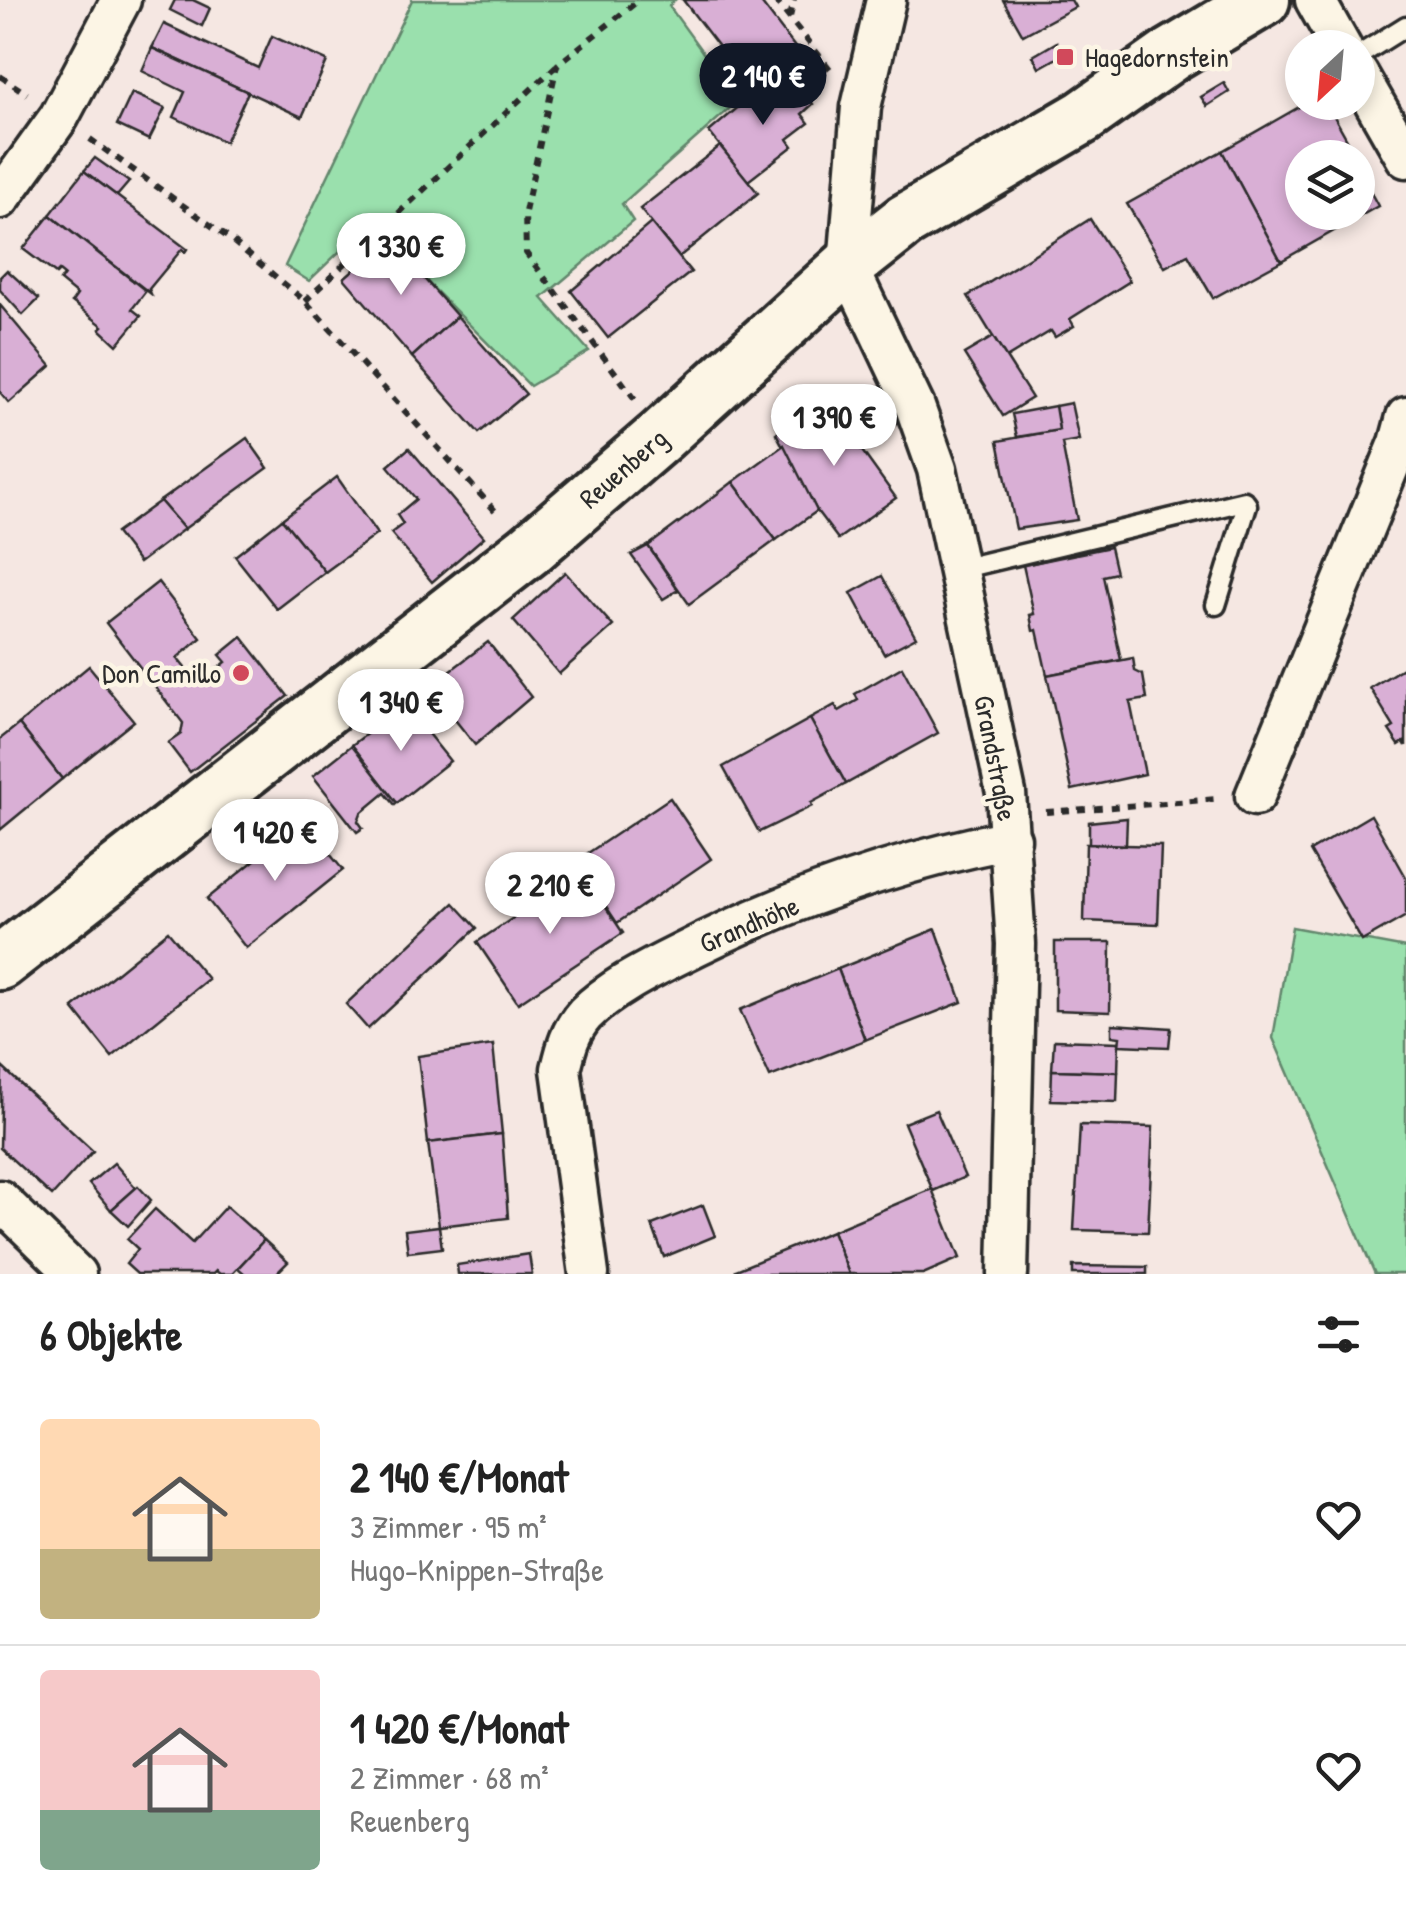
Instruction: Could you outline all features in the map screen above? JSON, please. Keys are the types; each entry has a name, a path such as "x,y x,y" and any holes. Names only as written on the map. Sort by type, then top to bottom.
{"main road":[{"name":"Reuenberg","path":"0,963 528,550 848,266 904,221 1083,116 1171,55 1263,0"}],"street":[{"path":"0,199 60,117 122,0"},
{"path":"848,266 861,107 886,0"},
{"path":"1315,0 1332,30"},
{"path":"1375,104 1406,158"},
{"name":"Grandstraße","path":"848,266 914,407 937,469 1010,827 1016,944 1008,1274"},
{"path":"1254,796 1399,443 1406,417"},
{"name":"Grandhöhe","path":"590,1274 561,1069 568,1038 584,1015 652,968 721,932 1010,827"},
{"path":"0,1200 76,1274"}],"lane":[{"path":"1375,45 1406,26"},
{"path":"959,568 1244,501 1247,504 1216,605"}],"path":[{"path":"305,302 557,65 640,0"},
{"path":"775,0 861,107"},
{"path":"789,18 794,0"},
{"path":"557,65 524,212 526,254 662,434"},
{"path":"0,76 230,239 305,302 528,550"},
{"path":"1010,827 1254,796"}],"green space":[{"path":"412,0 675,0 669,6 738,101 622,204 633,221 542,298 589,351 530,386 369,223 309,281 285,266"},
{"path":"1292,927 1406,948 1406,1274 1375,1274 1273,1038"}],"building":[{"path":"175,0 193,0 210,8 202,26 170,10"},
{"path":"683,0 759,0 807,63 760,100"},
{"path":"1003,0 1071,0 1075,7 1023,35"},
{"path":"164,24 258,68 272,36 327,61 302,117 152,48"},
{"path":"1057,42 1064,54 1039,68 1033,56"},
{"path":"152,48 248,92 225,142 174,117 185,92 142,71"},
{"path":"792,75 813,104 802,114 809,123 788,139 793,146 748,181 709,132 755,93 760,100"},
{"path":"1224,83 1229,92 1207,106 1201,97"},
{"path":"132,93 165,108 149,140 117,125"},
{"path":"1285,115 1285,120 1336,120 1347,140 1285,140 1285,230 1336,230 1281,261 1222,151"},
{"path":"720,146 758,193 679,257 640,209"},
{"path":"1222,151 1281,261 1213,298 1188,255 1165,267 1127,204"},
{"path":"95,158 129,182 117,196 84,171"},
{"path":"84,171 187,249 182,249 149,289 151,294 50,215"},
{"path":"50,215 146,291 132,309 141,316 117,345 100,329 103,326 72,302 77,295 60,281 64,275 59,271 56,274 23,249"},
{"path":"1090,219 1130,281 1070,319 1074,326 1055,337 1051,331 1006,358 968,296"},
{"path":"651,223 691,272 608,338 571,291"},
{"path":"389,239 457,316 412,357 344,278"},
{"path":"7,270 39,299 23,315 0,290 0,277"},
{"path":"0,305 51,366 9,403 0,392"},
{"path":"457,316 526,394 479,433 412,357"},
{"path":"993,337 1032,398 1003,416 964,354"},
{"path":"824,398 896,498 838,539 817,511 776,433"},
{"path":"1071,403 1079,440 1062,443 1077,520 1016,529 998,441 1059,430 1055,406"},
{"path":"1055,406 1059,430 1017,437 1012,414"},
{"path":"247,438 268,468 184,529 160,501"},
{"path":"784,445 817,511 776,540 733,482"},
{"path":"409,448 484,537 432,582 391,533 403,524 397,515 416,499 388,466"},
{"path":"337,477 377,534 325,572 282,519"},
{"path":"733,482 776,540 689,604 648,546"},
{"path":"160,501 184,529 139,563 116,533"},
{"path":"282,519 325,572 277,609 235,556"},
{"path":"648,546 678,590 663,599 631,555"},
{"path":"1110,547 1116,573 1103,576 1121,660 1047,675 1037,630 1033,631 1030,615 1034,614 1023,565"},
{"path":"565,572 613,626 559,674 513,620"},
{"path":"882,576 916,637 884,654 851,593"},
{"name":"Don Camillo","path":"158,582 201,638 177,658 198,684 226,662 220,655 242,637 288,696 190,772 168,743 181,734 183,723 106,623"},
{"path":"488,642 531,697 475,745 429,687"},
{"path":"1133,658 1135,671 1143,675 1147,699 1130,702 1145,774 1072,790 1047,675"},
{"path":"89,666 134,721 62,779 19,724"},
{"path":"1406,666 1406,746 1404,742 1399,745 1389,730 1394,727 1370,688"},
{"path":"902,667 938,733 846,784 810,719 835,705 839,711 858,700 855,694"},
{"path":"405,705 450,761 397,803 352,745"},
{"path":"810,719 846,784 759,832 723,767"},
{"path":"19,724 62,779 0,830 0,739"},
{"path":"352,745 397,803 385,793 361,813 358,821 363,828 357,832 313,776"},
{"path":"670,798 711,859 617,923 576,861"},
{"path":"1371,815 1406,877 1406,916 1362,941 1310,851"},
{"path":"1127,818 1126,845 1089,843 1089,822"},
{"path":"303,821 343,870 246,948 207,899"},
{"path":"1086,844 1161,846 1158,924 1084,921"},
{"path":"582,872 623,933 518,1003 477,942"},
{"path":"454,903 477,928 368,1029 346,1004"},
{"path":"936,929 962,1002 865,1040 838,969"},
{"path":"168,931 208,979 112,1057 73,1008"},
{"path":"1055,942 1111,942 1110,1012 1055,1010"},
{"path":"838,969 865,1040 770,1077 740,1010"},
{"path":"1112,1024 1171,1028 1169,1047 1119,1045 1120,1037 1112,1036"},
{"path":"1054,1040 1119,1042 1118,1072 1052,1070"},
{"path":"493,1045 502,1134 428,1143 418,1056"},
{"path":"2,1067 93,1151 52,1196 0,1148"},
{"path":"1052,1070 1118,1072 1117,1102 1051,1100"},
{"path":"936,1110 965,1177 933,1191 904,1123"},
{"path":"1080,1125 1153,1127 1148,1232 1074,1230"},
{"path":"502,1134 508,1218 439,1226 428,1143"},
{"path":"114,1163 136,1188 111,1210 89,1184"},
{"path":"138,1186 151,1200 128,1226 111,1210"},
{"path":"932,1189 960,1258 923,1274 849,1274 832,1231"},
{"path":"703,1205 715,1236 664,1257 652,1225"},
{"path":"226,1206 264,1240 232,1274 137,1274 126,1264 138,1249 127,1239 155,1209 192,1243"},
{"path":"439,1226 442,1248 408,1252 405,1230"},
{"path":"832,1231 849,1274 738,1274 736,1270"},
{"path":"264,1240 288,1262 276,1274 245,1274 238,1268"},
{"path":"529,1254 532,1274 458,1274 457,1265"},
{"path":"1073,1266 1147,1267 1147,1274 1073,1274"}],"place":[{"name":"Hagedornstein","path":"1065,57"},
{"name":"Don Camillo","path":"241,673"}]}
